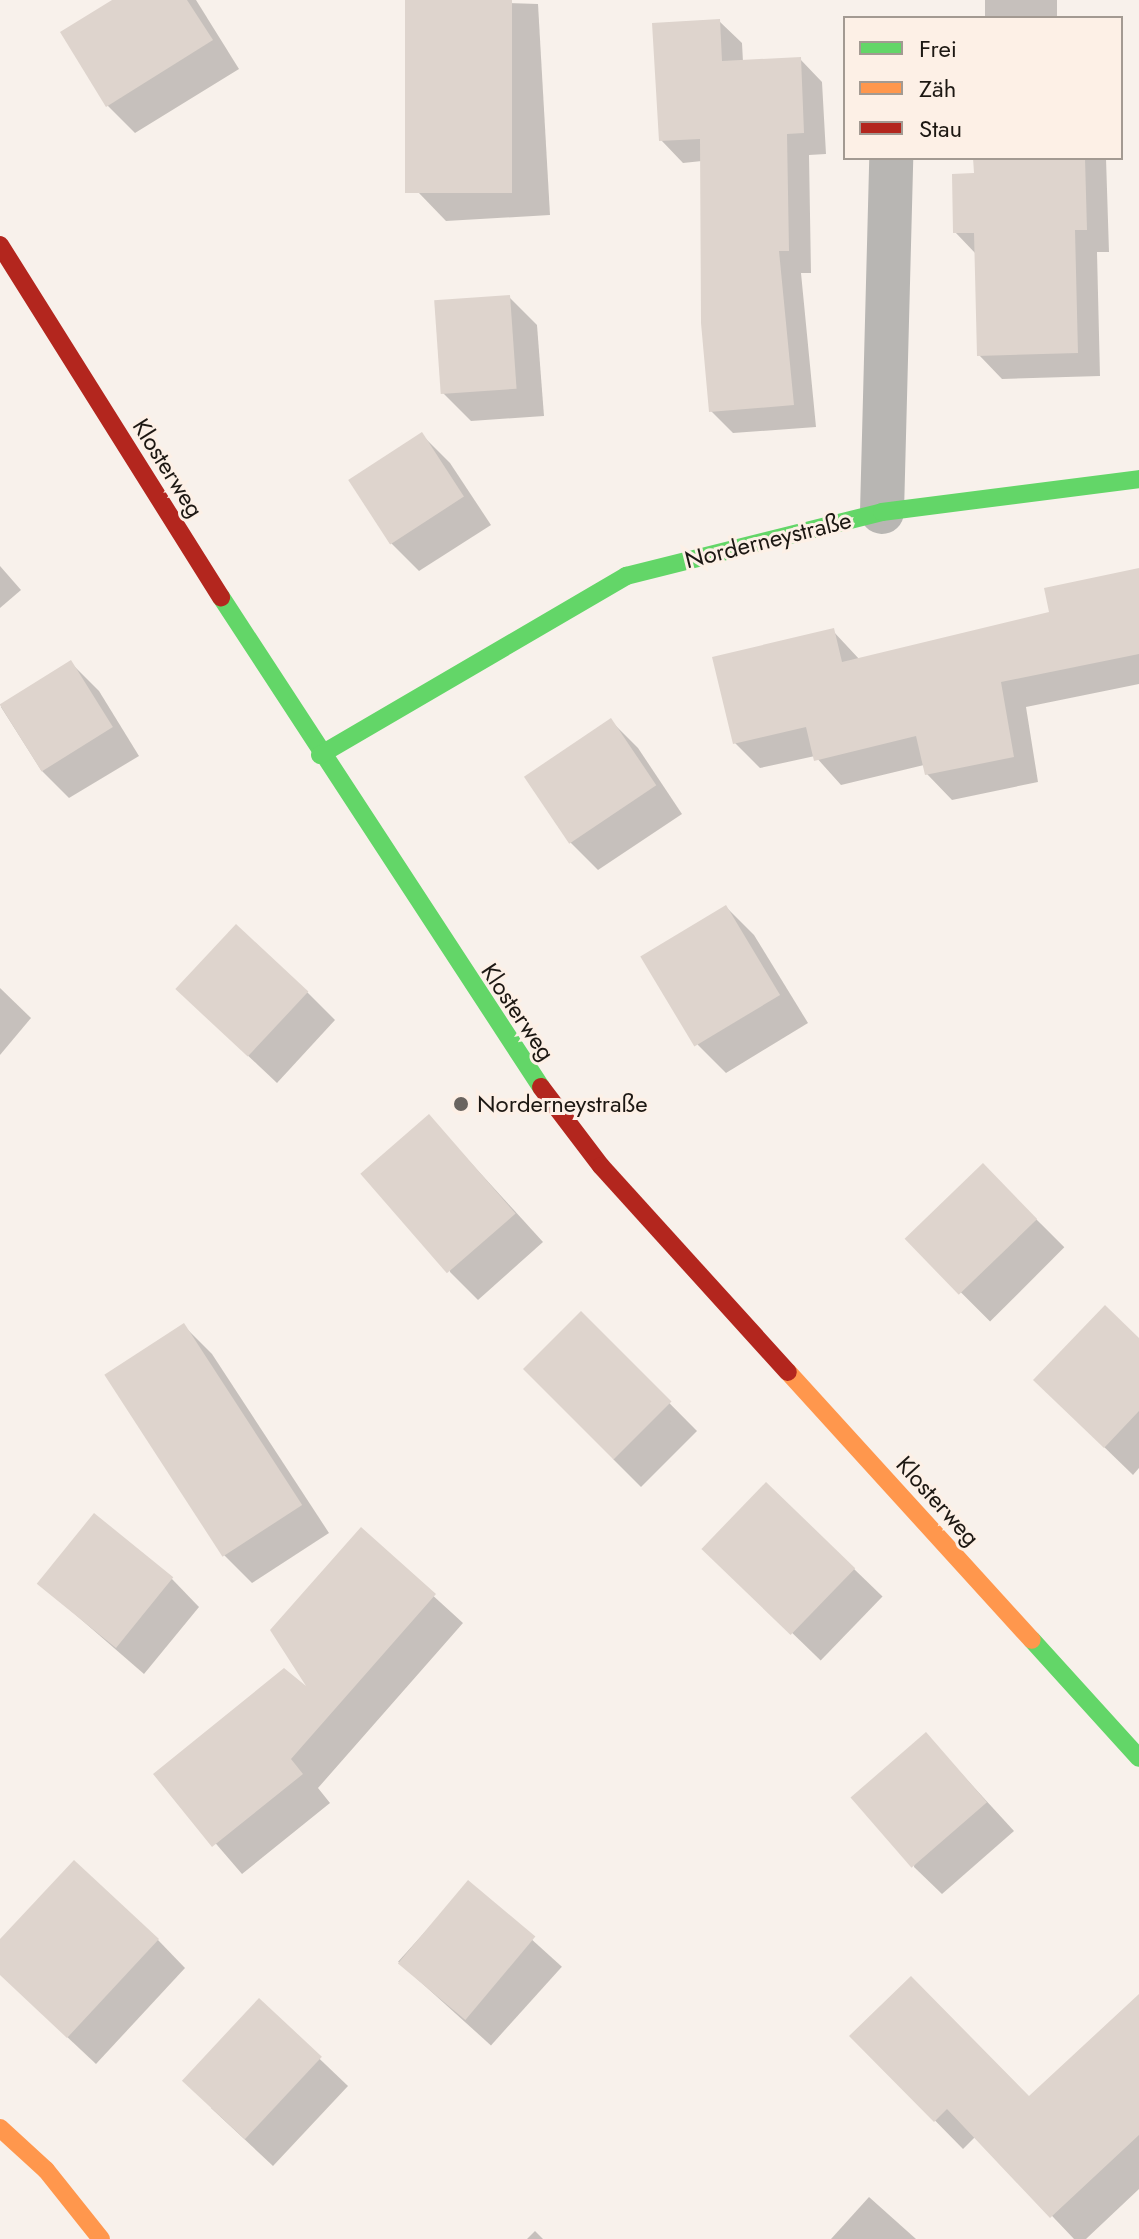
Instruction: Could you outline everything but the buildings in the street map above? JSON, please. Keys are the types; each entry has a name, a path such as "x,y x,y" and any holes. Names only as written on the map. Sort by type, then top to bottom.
{"street":[{"name":"Norderneystraße","path":"882,512 891,160"},
{"name":"Klosterweg","path":"0,245 320,755 528,1070 601,1166 1139,1758"},
{"name":"Norderneystraße","path":"320,755 626,576 882,512 1139,479"},
{"path":"0,2128 46,2170 101,2239"}],"traffic: fast":[{"path":"320,755 626,576 882,512 1139,479"},
{"path":"221,597 541,1087"},
{"path":"1032,1640 1139,1758"}],"traffic: slow":[{"path":"788,1372 1032,1640"},
{"path":"0,2128 46,2170 101,2239"}],"traffic: jam":[{"path":"0,245 221,597"},
{"path":"541,1087 601,1166 788,1372"}],"place":[{"name":"Norderneystraße","path":"461,1104"}]}
